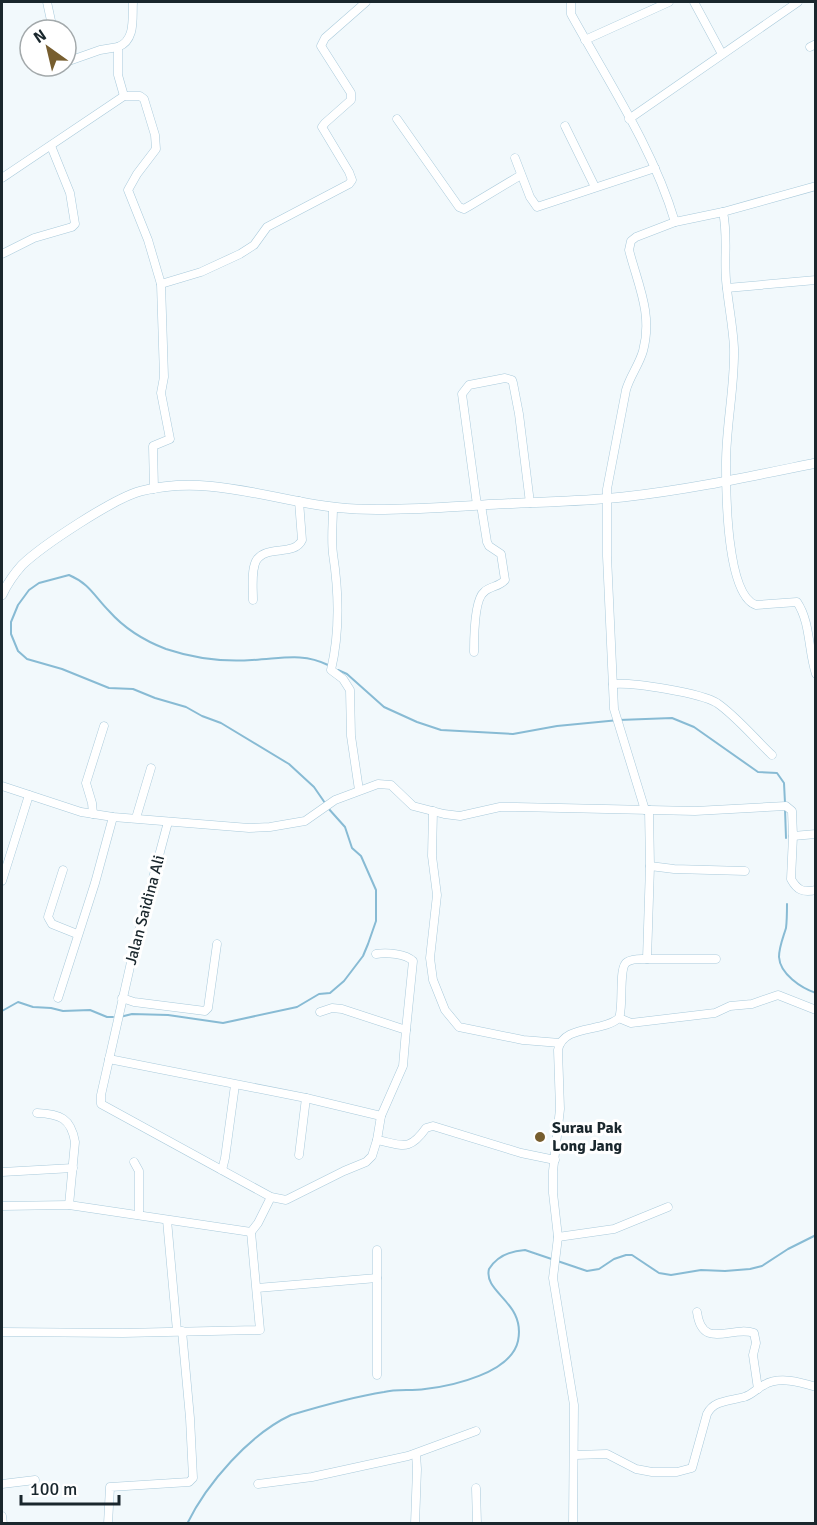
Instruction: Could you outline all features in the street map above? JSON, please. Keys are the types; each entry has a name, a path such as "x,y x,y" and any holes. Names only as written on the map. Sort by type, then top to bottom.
{"street":[{"path":"47,2 50,18"},
{"path":"78,58 125,44 131,35 133,2"},
{"path":"161,284 201,272 240,254 254,245 267,227 352,180 322,127 351,100 351,93 321,46 325,38 366,2"},
{"path":"571,2 570,14 655,168 675,222"},
{"path":"585,40 669,2"},
{"path":"694,2 722,54"},
{"path":"629,119 798,2"},
{"path":"118,47 118,75 124,96"},
{"path":"2,178 124,96 144,99 157,145 154,154 137,174 128,190 161,284 164,377 161,393 170,439 153,446 154,489"},
{"path":"398,119 459,207 464,209 521,175"},
{"path":"565,126 595,187"},
{"path":"2,254 34,238 72,227 75,224 70,193 51,146"},
{"path":"515,158 530,197 537,207 655,168"},
{"path":"647,959 650,866 647,810 614,709 606,539 607,499 626,390 644,348 646,308 629,250 631,241 636,237 675,222 723,212 816,186"},
{"path":"723,212 727,228 727,288 734,348 726,463 731,547 738,583 746,599 756,605 797,602 805,621 811,661 816,674"},
{"path":"727,288 816,280"},
{"path":"474,652 479,599 486,590 497,587 505,580 501,554 487,542 479,505 462,394 469,385 505,378 512,380 518,404 530,503"},
{"path":"2,595 21,567 59,538 118,501 136,493 154,489 214,485 333,507 406,509 607,499 727,481 816,463"},
{"path":"253,600 254,568 257,560 267,552 300,545 302,540 299,501"},
{"path":"333,507 338,638 331,670 343,679 350,690 351,736 359,790"},
{"path":"613,684 626,683 679,692 714,701 772,755"},
{"path":"93,814 86,783 104,726"},
{"path":"136,818 151,768"},
{"path":"2,786 81,812 113,817 249,828 270,828 305,821 326,806 359,790 378,784 391,785 413,806 460,816 500,807 695,811 786,807 792,811 791,879 800,890 807,892 816,890"},
{"path":"2,881 29,795"},
{"path":"433,811 432,856 437,896 430,958 433,980 445,1010 459,1027 523,1040 560,1043"},
{"path":"57,998 95,883 113,817"},
{"name":"Jalan Saidina Ali","path":"168,822 123,998 101,1095 101,1104 222,1170"},
{"path":"793,836 816,834"},
{"path":"650,866 745,871"},
{"path":"63,870 48,917 52,924 77,934"},
{"path":"123,998 134,1002 205,1011 208,1008 217,944"},
{"path":"235,1085 222,1170 271,1197 286,1200 366,1162 372,1156 381,1116 403,1066 413,962 408,957 376,954"},
{"path":"573,1524 575,1455 573,1394 555,1292 553,1266 558,1237 553,1192 560,1109 560,1043 566,1036 573,1033 606,1026 619,1018 622,1008 622,968 627,962 647,959 716,960"},
{"path":"619,1018 631,1023 715,1013 730,1006 752,1004 778,996 784,996 816,1010"},
{"path":"321,1012 332,1008 342,1009 406,1030"},
{"path":"109,1059 306,1098 381,1116"},
{"path":"299,1155 306,1098"},
{"path":"37,1113 66,1120 71,1125 75,1142 69,1205"},
{"path":"377,1140 410,1144 416,1142 426,1128 433,1126 521,1153 555,1160"},
{"path":"134,1162 139,1171 139,1215"},
{"path":"2,1173 73,1168"},
{"path":"2,1332 123,1333 260,1330 251,1232 271,1197"},
{"path":"2,1206 69,1205 251,1232"},
{"path":"558,1237 614,1229 668,1207"},
{"path":"108,1524 110,1487 189,1482 194,1478 190,1418 167,1220"},
{"path":"377,1250 377,1375"},
{"path":"257,1288 377,1278"},
{"path":"698,1312 703,1328 714,1335 748,1331 754,1333 756,1343 753,1355 758,1389"},
{"path":"575,1455 607,1454 636,1469 652,1472 687,1471 692,1468 711,1407 745,1397 768,1383 788,1381 816,1387"},
{"path":"258,1484 312,1477 416,1454 476,1431"},
{"path":"415,1524 416,1454"},
{"path":"2,1484 35,1480"},
{"path":"476,1488 477,1524"},
{"path":"2,1516 3,1524"}],"waterway":[{"path":"325,803 314,787 289,764 221,723 186,707 133,689 109,688 62,669 27,659 18,651 11,634 11,622 18,605 29,590 39,583 69,575 87,586 128,628 166,649 220,660 300,657 328,665"},
{"path":"338,670 347,674 384,707 441,730 513,734 557,726 672,718 694,727 758,772 777,773 784,783 785,803"},
{"path":"120,1017 132,1014 168,1015 223,1023 297,1007 319,994 330,993 344,981 363,956 368,944 376,921 376,890 361,856 352,848 345,827 328,808"},
{"path":"785,809 786,838"},
{"path":"787,904 786,928 779,953 780,963 792,980 816,993"},
{"path":"2,1011 18,1002 33,1007 63,1011 90,1010 113,1017"},
{"path":"187,1524 206,1492 231,1461 260,1434 291,1415 372,1394 450,1385 479,1376 504,1362 513,1352 518,1341 519,1328 511,1307 492,1285 489,1277 489,1269 504,1255 525,1250 587,1271 599,1269 614,1259 632,1255 659,1273 671,1275 701,1270 725,1271 762,1266 816,1235"}],"place":[{"name":"Surau Pak Long Jang","path":"540,1137"}]}
